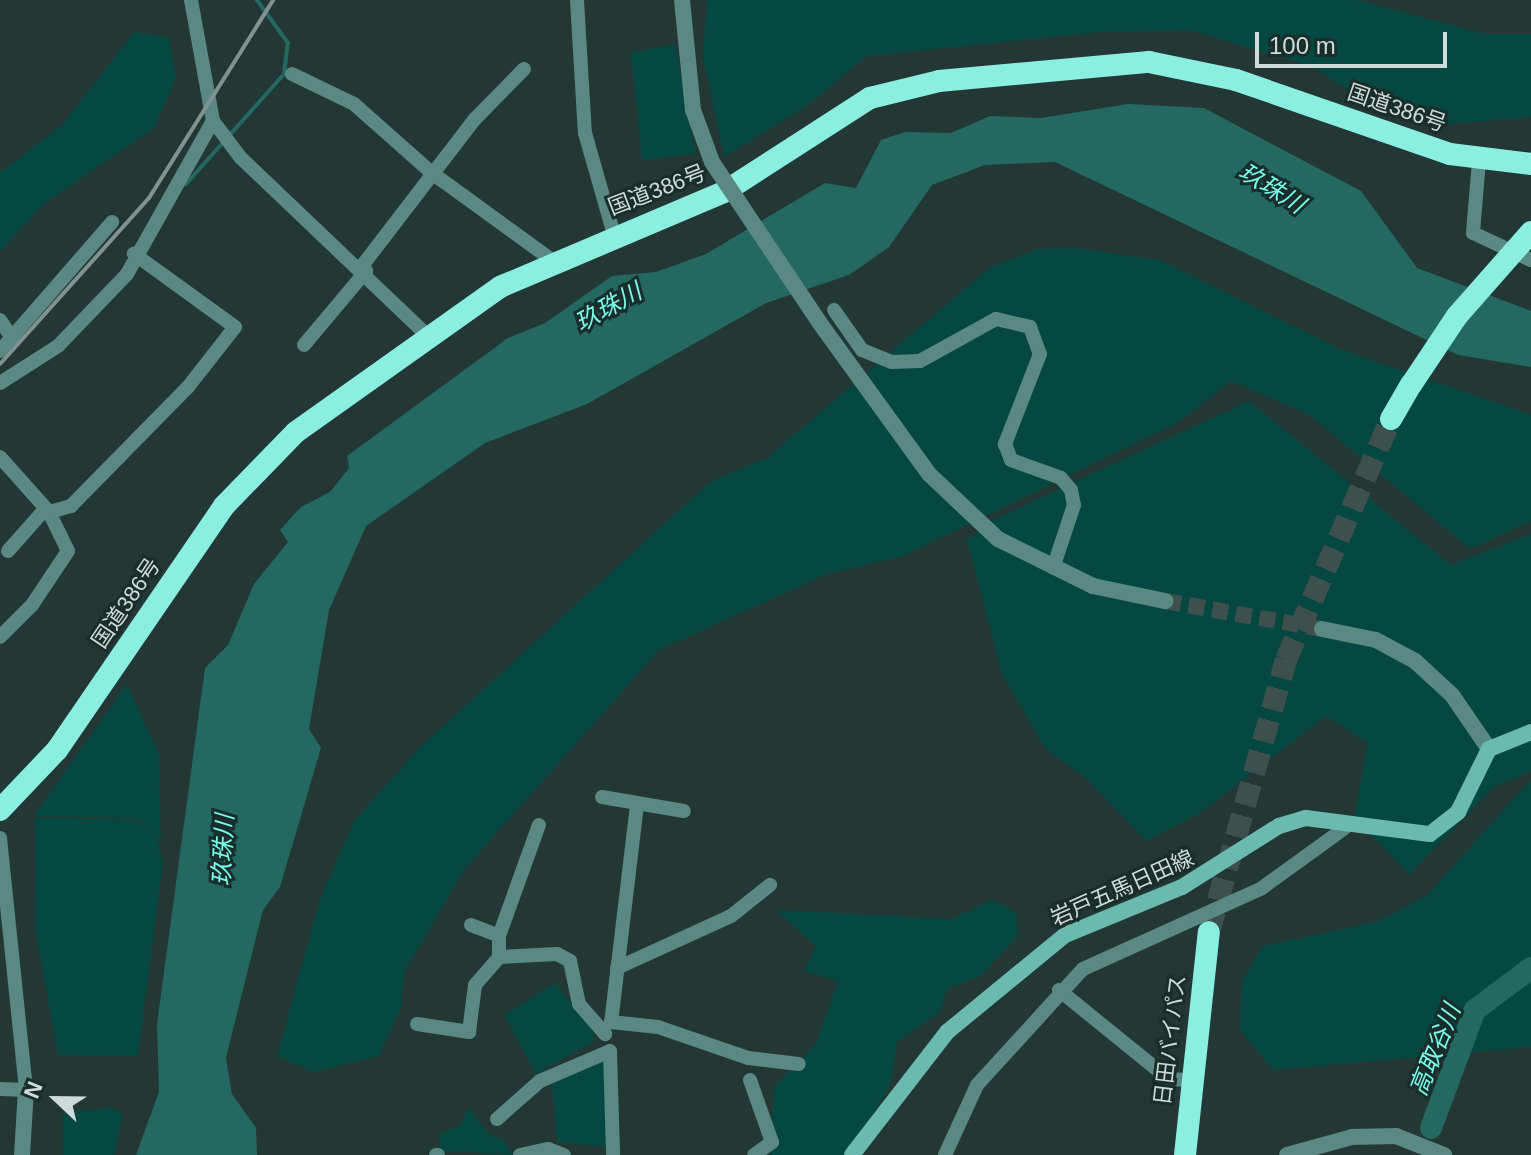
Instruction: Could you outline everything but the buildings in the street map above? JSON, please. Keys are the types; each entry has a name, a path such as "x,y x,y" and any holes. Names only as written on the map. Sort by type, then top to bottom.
{"highway":[{"name":"国道386号","path":"0,810 57,750 248,479 296,432 426,334 553,261 724,192 870,98 918,84 1078,64 1149,62 1206,71 1479,161 1531,164"},
{"path":"1391,419 1457,316 1531,232"},
{"name":"日田バイパス","path":"1185,1155 1209,932"}],"main road":[{"path":"1489,749 1531,732"},
{"name":"岩戸五馬日田線","path":"852,1155 947,1032 1032,956 1065,935 1221,868 1279,826 1306,818 1345,828 1414,837 1448,826 1489,749"}],"street":[{"path":"191,0 216,125 229,142 364,269 426,334"},
{"path":"577,0 585,133 614,235"},
{"path":"682,0 693,110 712,162 819,322 952,499 998,539 1053,568 1165,601"},
{"path":"304,345 364,269 432,173 524,69"},
{"path":"292,74 354,104 432,173 553,261"},
{"path":"0,383 58,346 127,274 140,258 216,125"},
{"path":"1479,161 1473,233 1531,260"},
{"path":"0,351 112,222"},
{"path":"8,551 48,510 71,506 188,387 235,327 140,258"},
{"path":"834,310 862,350 892,362 937,355 996,319 1030,327 1040,354 1005,444 1011,460 1061,478 1071,490 1074,505 1053,568"},
{"path":"0,320 13,339"},
{"path":"0,457 48,510 68,551 32,605 0,637"},
{"path":"1322,629 1376,640 1415,661 1452,695 1489,749"},
{"path":"602,797 684,811"},
{"path":"601,1052 617,968 637,805"},
{"path":"417,1024 469,1032 475,985 499,957 499,936 539,825"},
{"path":"945,1155 956,1117 977,1085 1059,990 1083,969 1262,888 1345,828"},
{"path":"0,838 26,1090 22,1155"},
{"path":"617,968 731,916 770,885"},
{"path":"471,925 499,936"},
{"path":"499,957 557,954 570,961 579,1004 608,1028 658,1027 748,1058 799,1064"},
{"path":"1059,990 1169,1079 1191,1080"},
{"path":"497,1119 540,1081 601,1052 610,1051 613,1155"},
{"path":"750,1080 772,1142 754,1155"},
{"path":"0,1089 26,1090"},
{"path":"1287,1155 1352,1137 1396,1136 1444,1155"},
{"path":"520,1155 548,1149 564,1155"}],"shaded area":[{"path":"707,0 1357,0 1485,34 1531,34 1531,117 1441,125 1374,109 1314,67 1190,30 1102,32 867,56 808,105 724,157 703,57"},
{"path":"134,32 169,38 176,79 154,128 44,204 0,251 0,173 63,124"},
{"path":"675,44 696,154 642,160 631,53"},
{"path":"1077,248 1160,260 1340,349 1531,415 1531,521 1470,549 1310,415 1231,381 1177,423 903,556 827,574 659,650 464,870 404,973 401,1007 379,1056 313,1072 277,1056 320,899 354,821 418,749 709,483 768,457 988,269 1037,249"},
{"path":"1249,401 1451,565 1531,534 1531,771 1494,787 1409,874 1354,817 1368,743 1326,716 1200,813 1146,841 1088,780 1045,748 1002,674 967,540 995,519"},
{"path":"127,684 159,754 161,841 137,818 34,816"},
{"path":"1531,780 1531,1047 1273,1070 1240,1030 1242,981 1263,946 1379,921 1426,896"},
{"path":"35,818 135,820 155,833 163,862 138,1056 58,1055 36,934"},
{"path":"992,900 1016,912 1018,936 980,976 948,989 939,1013 897,1042 890,1085 850,1155 770,1155 774,1087 815,1045 838,981 804,971 816,946 776,910 952,919"},
{"path":"555,983 594,1032 593,1042 536,1074 504,1015"},
{"path":"607,1054 615,1148 557,1142 552,1083"},
{"path":"469,1107 487,1133 504,1140 512,1155 440,1150 440,1134 460,1126"},
{"path":"112,1108 123,1114 114,1155 63,1155 63,1112"}],"water":[{"name":"玖珠川","path":"1128,104 1204,108 1361,191 1417,268 1531,311 1531,367 1458,355 1055,162 985,165 932,185 889,247 849,275 766,303 587,404 485,443 366,526 329,610 309,729 321,748 280,887 263,910 226,1058 232,1094 256,1128 257,1155 136,1155 159,1092 157,1024 205,668 228,645 254,584 288,542 280,530 301,507 330,492 349,468 347,456 508,338 545,323 612,276 656,272 706,254 825,183 856,188 881,140 905,132 951,133 990,116 1041,118"}],"waterway":[{"path":"186,184 284,74 288,43 257,0"},
{"name":"高取谷川","path":"1431,1128 1475,1010 1531,968"}],"tunnel":[{"path":"1209,932 1286,660 1391,419"},
{"path":"1165,601 1322,629"}],"railway":[{"path":"0,364 149,198 273,0"}]}
